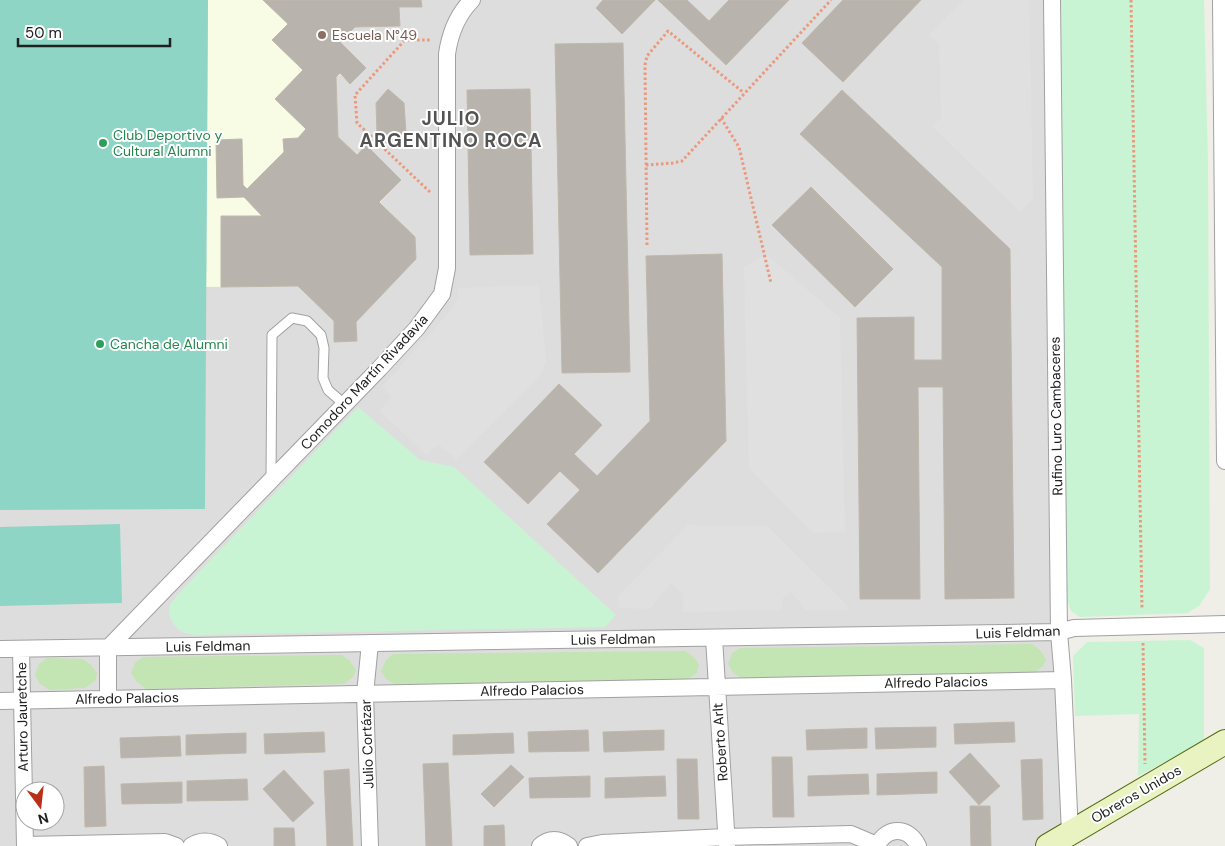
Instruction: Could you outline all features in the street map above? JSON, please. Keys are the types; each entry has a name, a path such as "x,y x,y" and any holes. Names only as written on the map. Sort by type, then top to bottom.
{"street":[{"name":"Comodoro Martín Rivadavia","path":"108,648 418,328 442,294 447,268 446,54 456,21 472,0"},
{"name":"Rufino Luro Cambaceres","path":"1052,0 1058,632 1063,680 1070,832"},
{"path":"1220,0 1223,37 1225,461"},
{"name":"Luis Feldman","path":"0,649 1058,632 1074,628 1225,624"},
{"name":"Roberto Arlt","path":"714,638 726,841"},
{"name":"Julio Cortázar","path":"370,643 366,694 370,846"},
{"path":"108,648 108,698"},
{"name":"Arturo Jauretche","path":"21,649 25,846"},
{"name":"Alfredo Palacios","path":"0,701 1063,680"},
{"name":"Obreros Unidos","path":"1048,846 1225,742"},
{"path":"587,846 602,843 726,841 851,834 877,846 885,834 898,830 910,835 918,846"},
{"path":"540,846 549,840 556,840 562,841 569,846"},
{"path":"191,846 200,841 208,841 219,846"},
{"path":"25,846 165,842 176,846"}],"lane":[{"path":"271,480 272,335 292,318 307,321 321,335 324,348 322,378 328,390 344,404"}],"path":[{"path":"646,165 682,161 831,0"},
{"path":"1131,0 1145,788"},
{"path":"647,245 645,65 647,56 668,31 744,93"},
{"path":"446,208 357,123 355,95 405,40 449,40"},
{"path":"721,118 739,147 770,283"}],"shaded area":[{"path":"0,0 1052,0 1070,833 1048,846 0,846"},
{"name":"Cancha de Alumni","path":"0,0 208,0 205,509 0,510"},
{"path":"208,0 421,0 422,7 399,7 400,26 355,27 340,42 366,68 350,84 340,74 336,77 338,137 356,155 366,145 401,180 380,202 415,237 416,259 356,322 357,341 334,342 334,321 298,286 206,287"},
{"path":"963,0 1029,0 1033,198 1020,212 932,126 941,118 939,44 929,35"},
{"path":"766,254 840,318 845,531 813,533 749,468 744,267"},
{"path":"539,285 546,362 539,377 456,459 438,444 427,455 379,411 392,397 382,387 453,308 458,299 458,288"},
{"path":"120,524 122,603 0,606 0,527"},
{"path":"688,525 767,526 847,605 848,610 806,610 791,592 782,599 782,610 683,612 683,594 671,583 650,609 619,608 618,596"}],"green space":[{"path":"1057,0 1204,0 1208,165 1210,589 1199,606 1187,613 1080,617 1071,611 1067,600"},
{"path":"358,407 420,460 454,467 616,615 605,627 195,635 182,632 174,625 169,615 170,605 178,594"},
{"path":"1190,640 1204,648 1204,742 1138,776 1139,714 1075,716 1073,656 1087,642"},
{"path":"1032,644 1040,650 1046,659 1043,666 1034,673 743,679 733,673 728,664 732,653 740,648"},
{"path":"685,651 694,657 699,665 697,673 687,680 397,686 386,679 381,671 386,660 393,654"},
{"path":"342,655 350,661 356,670 353,677 344,684 146,689 137,682 131,673 135,663 143,657"},
{"path":"47,658 83,659 97,673 95,681 85,688 50,690 40,684 35,675 39,664"}],"building":[{"path":"263,0 421,0 422,7 399,7 400,26 355,27 340,42 366,68 350,84 340,73 336,77 338,137 357,155 366,145 401,180 379,202 415,237 416,259 356,322 357,341 334,342 334,321 298,286 221,287 221,216 262,216 244,197 217,198 216,140 242,139 243,185 247,189 284,152 283,139 298,138 306,129 275,99 303,70 272,40 288,24"},
{"path":"603,0 655,0 622,34 596,8"},
{"path":"658,0 687,0 709,21 729,0 789,0 726,65"},
{"path":"843,0 921,0 843,82 802,43"},
{"path":"623,43 630,372 562,373 555,44"},
{"path":"388,89 404,103 406,133 391,148 377,134 376,103"},
{"path":"530,89 533,254 470,255 467,90"},
{"path":"842,90 1010,249 1014,598 945,599 943,387 918,387 920,599 860,599 857,318 914,317 914,360 942,360 942,267 800,134"},
{"path":"811,187 893,269 855,307 772,225"},
{"path":"722,254 726,441 598,573 547,524 580,490 560,471 528,504 484,462 559,384 602,425 574,454 597,476 650,421 646,256"},
{"path":"1014,722 1015,742 955,744 954,724"},
{"path":"936,727 936,747 876,749 875,728"},
{"path":"867,728 867,748 807,750 806,730"},
{"path":"588,730 589,751 529,752 528,732"},
{"path":"664,730 664,750 604,752 603,732"},
{"path":"324,732 325,752 265,754 264,734"},
{"path":"246,733 246,753 186,755 186,735"},
{"path":"513,733 514,753 453,755 453,735"},
{"path":"180,736 181,756 121,758 120,738"},
{"path":"970,753 1000,786 979,805 949,772"},
{"path":"772,757 792,757 794,817 773,817"},
{"path":"677,759 697,759 699,819 678,819"},
{"path":"1042,759 1043,819 1023,820 1021,760"},
{"path":"448,763 452,846 426,846 423,764"},
{"path":"511,765 524,777 494,807 481,794"},
{"path":"104,766 106,826 85,827 84,767"},
{"path":"349,769 353,846 327,846 324,771"},
{"path":"284,770 314,803 293,822 263,789"},
{"path":"937,772 937,793 877,795 877,774"},
{"path":"868,774 869,794 808,796 808,776"},
{"path":"590,776 590,797 530,798 529,778"},
{"path":"665,776 666,796 605,798 605,778"},
{"path":"247,779 248,800 187,801 187,781"},
{"path":"182,782 182,803 122,804 121,784"},
{"path":"970,806 990,806 991,846 971,846"},
{"path":"504,825 505,846 484,846 484,826"},
{"path":"274,828 294,828 295,846 274,846"}],"place":[{"name":"Escuela N°49","path":"322,35"},
{"name":"Club Deportivo y Cultural Alumni","path":"103,143"},
{"name":"Cancha de Alumni","path":"100,344"}],"district":[{"name":"JULIO ARGENTINO ROCA","path":"451,129"}]}
